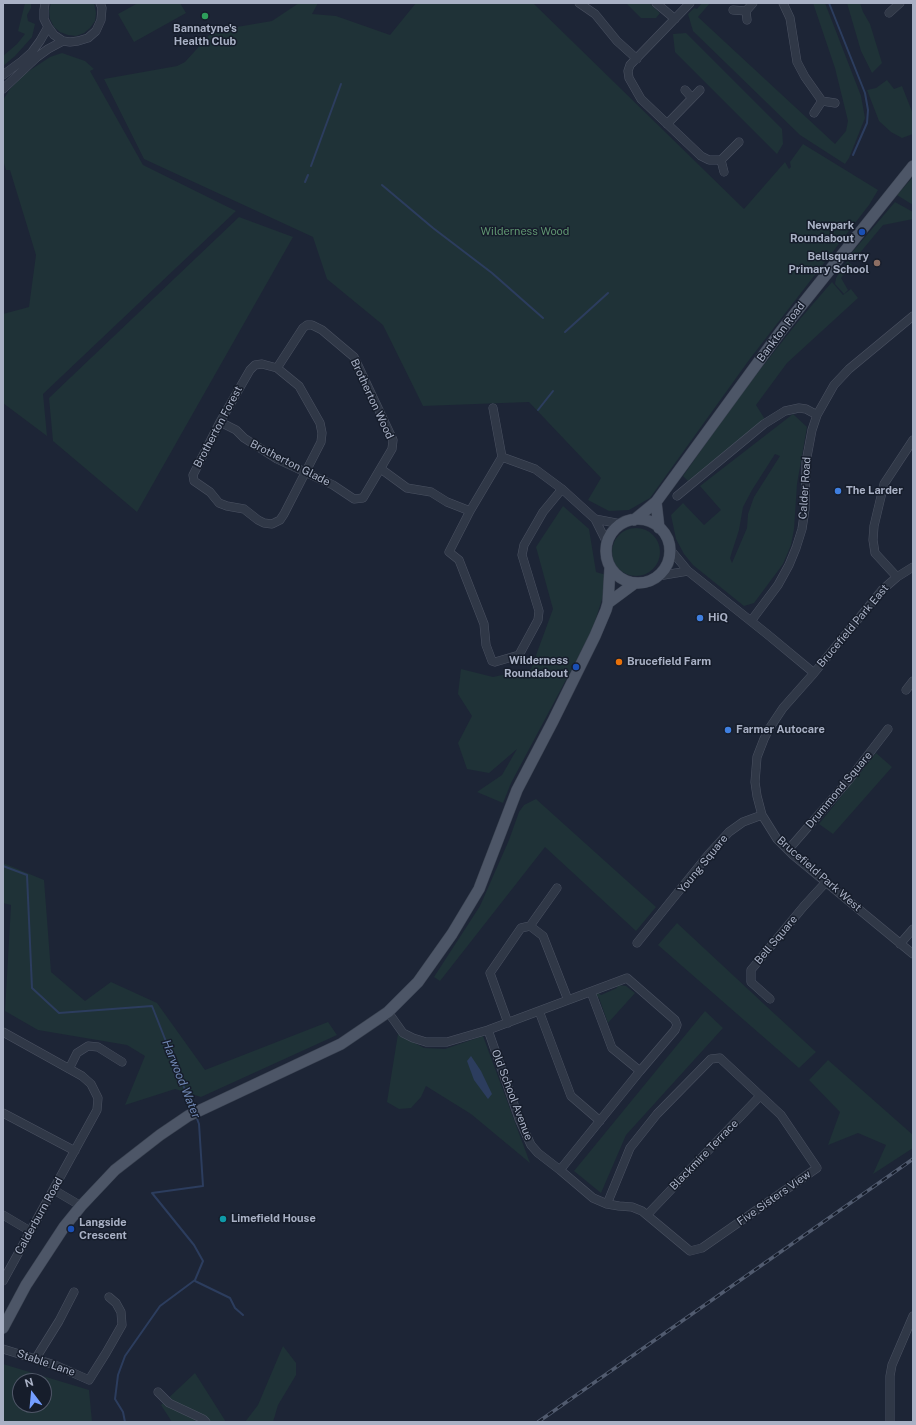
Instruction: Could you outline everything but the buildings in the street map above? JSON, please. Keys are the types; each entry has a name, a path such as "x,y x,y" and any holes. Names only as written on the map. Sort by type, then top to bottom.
{"main road":[{"name":"Bankton Road","path":"634,520 656,502 781,331 913,166"},
{"path":"656,502 659,528"},
{"path":"634,520 643,520 652,523 664,533 670,548 669,558 665,568 658,576 647,582 635,583 625,581 616,576 610,568 606,552 607,543 615,529 622,524 634,520"},
{"path":"3,1328 26,1285 49,1250 81,1206 115,1170 160,1135 188,1116 341,1044 388,1012 418,982 452,934 479,889 517,790 595,636 608,603 610,568"},
{"path":"608,603 635,583"}],"street":[{"path":"46,3 44,19 54,35 63,41"},
{"path":"579,3 595,14 617,41 637,59"},
{"path":"656,3 675,19"},
{"path":"690,3 630,65 628,71 629,78 641,99 700,156 709,160 721,160 739,142"},
{"path":"747,20 746,11 753,3"},
{"path":"783,3 790,18 798,62 805,77 822,102"},
{"path":"889,13 898,3"},
{"path":"3,89 37,57 48,49 63,41 78,41 88,38 96,31 101,20 103,5"},
{"path":"733,10 746,11"},
{"path":"3,75 22,62 32,52 48,27"},
{"path":"685,90 692,98"},
{"path":"667,124 700,90"},
{"path":"822,102 834,103"},
{"path":"814,114 822,102"},
{"path":"721,160 724,172"},
{"name":"Calder Road","path":"751,620 778,585 789,566 796,548 802,529 805,509 806,462 812,430 817,414 834,385 849,369 913,316"},
{"name":"Brotherton Wood","path":"277,368 302,328 307,325 312,325 322,330 354,358 394,440 392,449 381,469 362,498"},
{"name":"Brotherton Forest","path":"277,368 262,364 255,365 250,370 220,422 193,475 194,481 210,492 219,503 244,509 258,520 264,523 272,524 280,520 284,514 306,472"},
{"path":"277,368 299,386 320,423 322,433 321,442 306,472"},
{"path":"494,408 502,432 502,457 470,511 449,552 459,560 484,624 486,645 492,661 495,662 519,655 538,620 539,611 522,555 524,544 543,512 562,489"},
{"path":"677,496 764,424 785,411 799,408 806,409 817,414"},
{"name":"Brotherton Glade","path":"220,422 236,430 244,438 276,458 333,485 354,499 362,498"},
{"path":"897,576 875,553 873,540 874,526 884,484 913,440"},
{"path":"502,457 535,469 562,489 595,519 607,543"},
{"path":"381,469 407,488 431,492 447,502 470,511"},
{"path":"595,519 622,524"},
{"path":"670,548 688,571 751,620 814,673"},
{"name":"Brucefield Park East","path":"814,673 882,590 897,576 913,567"},
{"path":"658,576 688,571"},
{"name":"Brucefield Park West","path":"814,673 783,708 769,729 761,746 757,758 755,782 762,815 776,839 913,954"},
{"path":"906,690 913,681"},
{"name":"Drummond Square","path":"788,850 848,780 888,729"},
{"name":"Young Square","path":"637,943 708,855 729,832 743,822 762,815"},
{"name":"Bell Square","path":"770,999 751,982 751,970 826,882"},
{"path":"508,1023 490,973 521,928 530,926 557,888"},
{"path":"530,926 543,936 568,1000"},
{"path":"900,944 913,928"},
{"path":"388,1012 403,1033 426,1042 447,1042 508,1023 627,978 675,1020 677,1025 675,1030 560,1170"},
{"path":"591,992 612,1048 640,1071"},
{"path":"539,1011 572,1096 600,1121"},
{"name":"Old School Avenue","path":"488,1030 519,1119 531,1145 538,1153 593,1198"},
{"name":"Calderburn Road","path":"3,1032 82,1076 91,1084 98,1098 97,1110 3,1281"},
{"path":"69,1069 77,1054 88,1046 98,1047 122,1062"},
{"name":"Five Sisters View","path":"593,1198 607,1204 632,1206 647,1215 690,1251 702,1248 817,1168 785,1119 720,1058 711,1059 657,1114 630,1148 607,1204"},
{"name":"Blackmire Terrace","path":"647,1215 760,1096"},
{"path":"3,1113 74,1151"},
{"path":"54,1190 81,1206"},
{"path":"3,1215 30,1231"},
{"path":"36,1358 59,1321 74,1292"},
{"name":"Stable Lane","path":"3,1349 36,1358 88,1380 122,1325 119,1301 109,1297"},
{"path":"890,1422 890,1376 892,1365 913,1316"},
{"path":"158,1392 169,1403 206,1422"}],"green space":[{"path":"25,3 31,3 31,8 27,15 28,21 35,24 32,37 15,56 3,66 3,56 17,44 25,34 18,31"},
{"path":"51,3 94,3 96,13 95,21 84,33 76,36 60,32 54,27 50,19 49,11"},
{"path":"138,3 180,3 186,13 134,42 118,14"},
{"name":"Wilderness Wood","path":"299,3 318,3 312,14 336,16 390,35 416,3 533,3 744,209 785,162 789,169 791,167 790,162 803,144 878,190 869,205 749,360 650,498 629,510 609,511 588,500 601,478 529,402 423,406 383,325 327,279 313,237 144,159 104,79 177,66 185,62 213,31 272,21"},
{"path":"626,3 649,3 660,13 656,18 641,18"},
{"path":"702,3 710,3 698,17 835,144 846,131 848,121 835,68 813,3 825,3 861,96 865,118 849,158 845,164 800,135 693,31 688,14 694,8 697,9"},
{"path":"847,3 860,3 870,24 882,63 872,73 861,51"},
{"path":"686,33 782,129 783,144 777,154 675,52 673,34"},
{"path":"62,53 85,61 94,69 90,71 143,165 236,211 43,394 47,436 3,403 3,314 29,307 36,255 10,170 6,170 3,160 3,100 10,89 26,73 50,57"},
{"path":"887,80 894,89 902,86 913,114 913,134 902,138 891,132 879,121 867,90 876,88"},
{"path":"913,177 913,205 897,195"},
{"path":"895,202 913,212 913,219 883,225 854,260 849,256"},
{"path":"239,217 293,237 137,512 53,441 49,398"},
{"path":"847,261 852,265 841,278 848,290 844,294 835,284 836,278"},
{"path":"832,282 843,295 851,289 858,298 787,363 756,405 766,421 688,481 683,476 737,399 800,319"},
{"path":"793,414 807,427 797,484 794,529 791,545 783,564 754,603 744,606 693,565 684,554 676,539 671,515 683,503 704,525 721,510 700,486","holes":["775,454 780,456 754,497 748,514 747,528 732,563 730,558 739,530 743,507"]},
{"path":"563,506 589,529 596,572 606,575 603,596 592,631 511,783 503,803 477,792 502,775 517,749 489,773 467,769 458,743 472,716 458,694 461,669 493,677 531,669 553,609 536,547"},
{"path":"636,528 645,530 653,535 658,543 660,552 658,561 653,569 645,574 636,576 627,574 619,569 614,561 612,552 614,543 619,535 627,530"},
{"path":"876,753 892,767 833,834 819,824"},
{"path":"536,799 656,907 636,931 545,847 440,981 434,977 480,906 509,840 519,812 524,805"},
{"path":"3,863 44,880 51,972 85,1001 111,982 157,1003 205,1070 328,1022 337,1035 201,1097 175,1089 125,1105 145,1056 127,1045 38,1030 5,1011 11,905 3,903"},
{"path":"677,923 816,1052 799,1068 658,945"},
{"path":"618,985 626,986 635,993 608,1023 599,998 596,996 597,992 601,995 617,988"},
{"path":"705,1011 723,1028 626,1135 601,1193 574,1171"},
{"path":"398,1034 424,1048 445,1049 483,1036 530,1163 471,1114 426,1086 421,1097 411,1108 399,1109 387,1102"},
{"path":"828,1060 913,1135 913,1148 873,1174 886,1145 858,1133 828,1145 840,1112 809,1080"},
{"path":"283,1346 296,1363 296,1375 278,1405 273,1422 245,1422 258,1405"},
{"path":"3,1364 33,1373 12,1373 12,1413 52,1413 52,1379 89,1390 92,1422 3,1422"},
{"path":"195,1373 226,1422 172,1422 161,1405"}],"water":[{"path":"471,1056 481,1071 492,1094 488,1099 474,1080 467,1061"}],"waterway":[{"path":"829,3 865,93 868,110 867,123 853,155"},
{"path":"311,166 341,84"},
{"path":"305,182 308,175"},
{"path":"382,185 433,228 492,273 543,318"},
{"path":"565,332 608,293"},
{"path":"538,410 553,391"},
{"name":"Harwood Water","path":"3,866 27,875 32,988 59,1013 152,1006 193,1110"},
{"name":"Harwood Water","path":"125,1422 123,1412 115,1399 118,1375 125,1356 160,1306 195,1280 203,1261 194,1245 152,1193 203,1186 199,1124 196,1116"},
{"path":"195,1281 230,1298 235,1308 243,1315"}],"railway":[{"path":"538,1422 913,1159"}],"place":[{"name":"Bannatyne's Health Club","path":"205,16"},
{"name":"Newpark Roundabout","path":"862,232"},
{"name":"Bellsquarry Primary School","path":"877,263"},
{"name":"The Larder","path":"838,491"},
{"name":"HiQ","path":"700,618"},
{"name":"Brucefield Farm","path":"619,662"},
{"name":"Wilderness Roundabout","path":"576,667"},
{"name":"Farmer Autocare","path":"728,730"},
{"name":"Limefield House","path":"223,1219"},
{"name":"Langside Crescent","path":"71,1229"}]}
